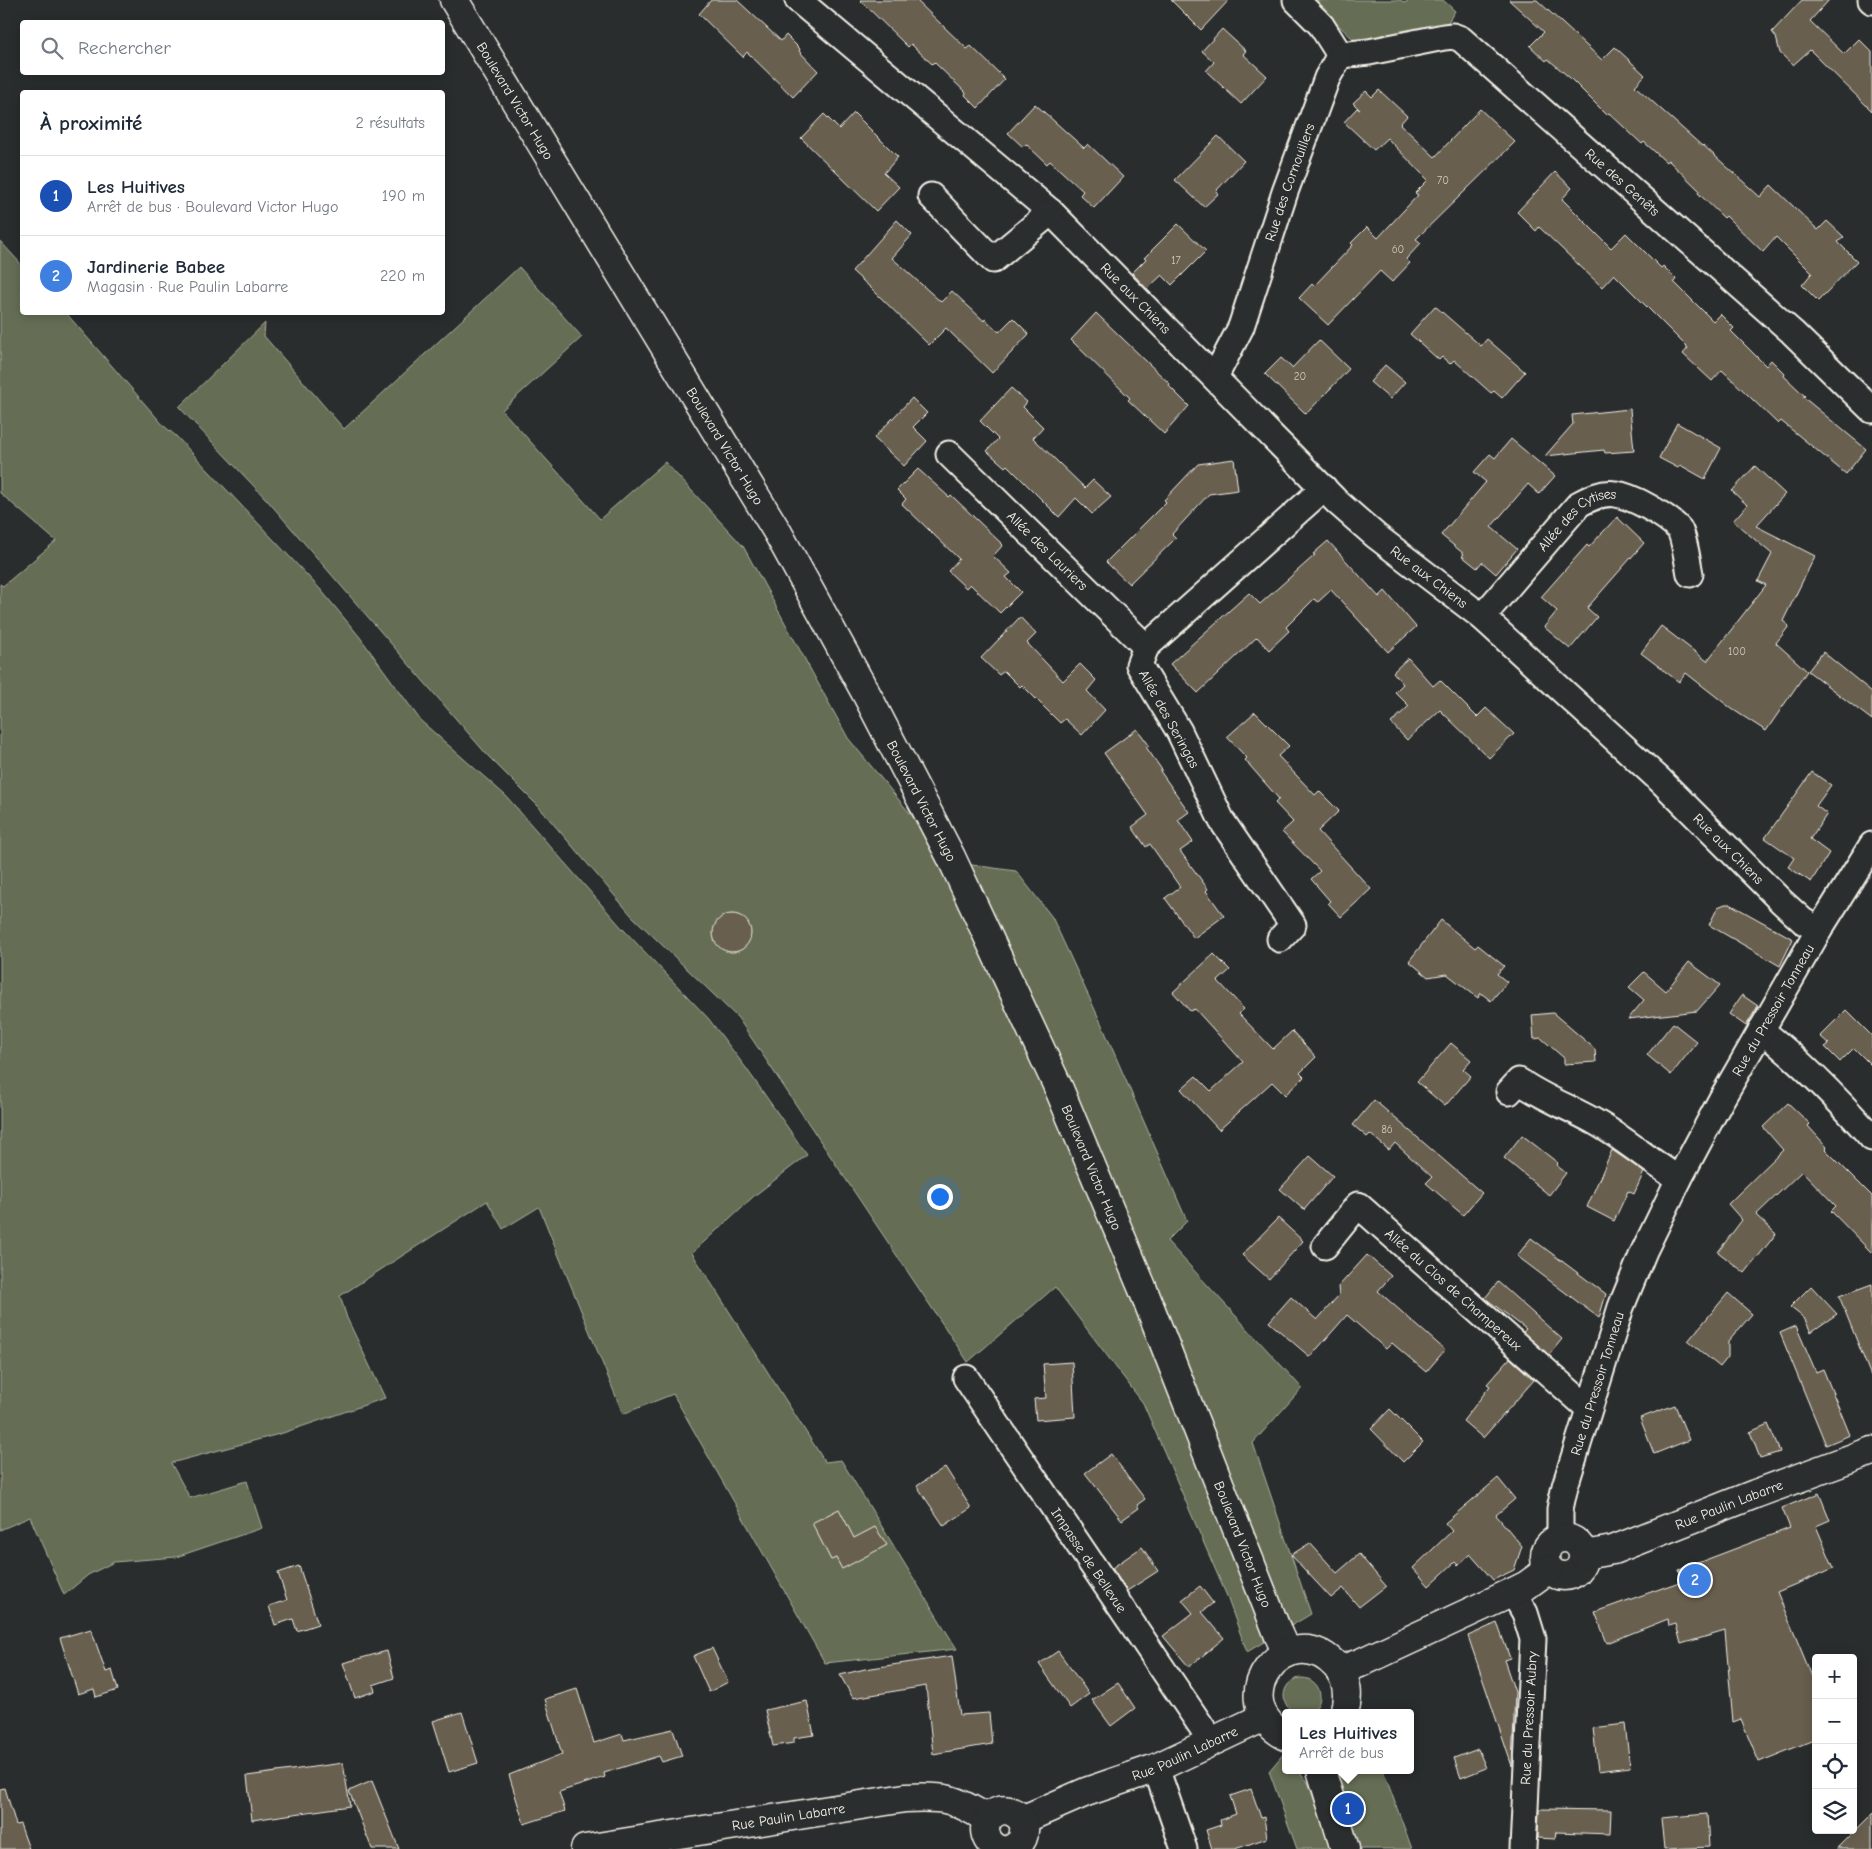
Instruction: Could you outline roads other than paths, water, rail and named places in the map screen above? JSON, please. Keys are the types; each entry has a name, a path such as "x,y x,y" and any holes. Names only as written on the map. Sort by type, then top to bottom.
{"main road":[{"name":"Boulevard Victor Hugo","path":"454,0 778,533 868,697 951,857 1059,1089 1142,1288 1236,1531 1287,1653"},
{"name":"Rue Paulin Labarre","path":"1584,1555 1613,1550 1755,1494 1872,1451"},
{"path":"1560,1538 1566,1538 1578,1544 1584,1555 1581,1567 1571,1575 1559,1576 1549,1569 1546,1563 1546,1550 1549,1545 1560,1538"},
{"path":"1340,1670 1360,1664 1528,1585 1549,1569"},
{"path":"1282,1734 1274,1730 1264,1717 1259,1706 1258,1694 1263,1674 1272,1662 1287,1653 1301,1650 1317,1653 1329,1659 1340,1670 1346,1684 1347,1702 1345,1709"},
{"name":"Rue Paulin Labarre","path":"1022,1820 1086,1792 1156,1768 1264,1717"},
{"path":"1322,1774 1345,1849"},
{"name":"Rue Paulin Labarre","path":"584,1849 905,1798 933,1796 953,1800 988,1820"},
{"path":"998,1849 989,1842 985,1831 988,1820 997,1812 1008,1811 1018,1816 1024,1826 1023,1838 1020,1843 1011,1849"}],"street":[{"name":"Rue aux Chiens","path":"798,0 1051,212 1337,502 1376,536 1482,617 1661,781 1781,901 1803,921 1819,930"},
{"path":"1296,0 1321,25 1340,55"},
{"name":"Rue des Genêts","path":"1340,55 1369,52 1444,37 1453,36 1461,39 1792,332 1872,410"},
{"name":"Rue des Cornouillers","path":"1215,377 1240,327 1288,183 1327,78 1340,55"},
{"path":"931,196 993,260 1051,212"},
{"name":"Allée des Lauriers","path":"949,454 1146,647"},
{"name":"Allée des Seringas","path":"1280,939 1293,925 1222,821 1179,731 1139,665 1146,647 1324,488"},
{"name":"Allée des Cytises","path":"1482,617 1579,504 1595,496 1614,493 1629,498 1663,516 1680,530 1690,574"},
{"name":"Rue du Pressoir Tonneau","path":"1560,1538 1560,1509 1588,1408 1621,1307 1644,1251 1679,1179 1760,1030 1872,845"},
{"path":"1760,1030 1787,1050 1841,1102 1872,1138"},
{"path":"1509,1092 1519,1081 1534,1091 1597,1123 1663,1170 1679,1179"},
{"name":"Allée du Clos de Champereux","path":"1325,1246 1358,1205 1588,1408"},
{"name":"Impasse de Bellevue","path":"966,1378 1212,1742"},
{"name":"Rue du Pressoir Aubry","path":"1513,1592 1525,1613 1533,1638 1523,1849"},
{"path":"1156,1768 1184,1849"}],"place":[{"name":"Jardinerie Babee","path":"1695,1580"},
{"name":"Les Huitives","path":"1348,1809"}]}
